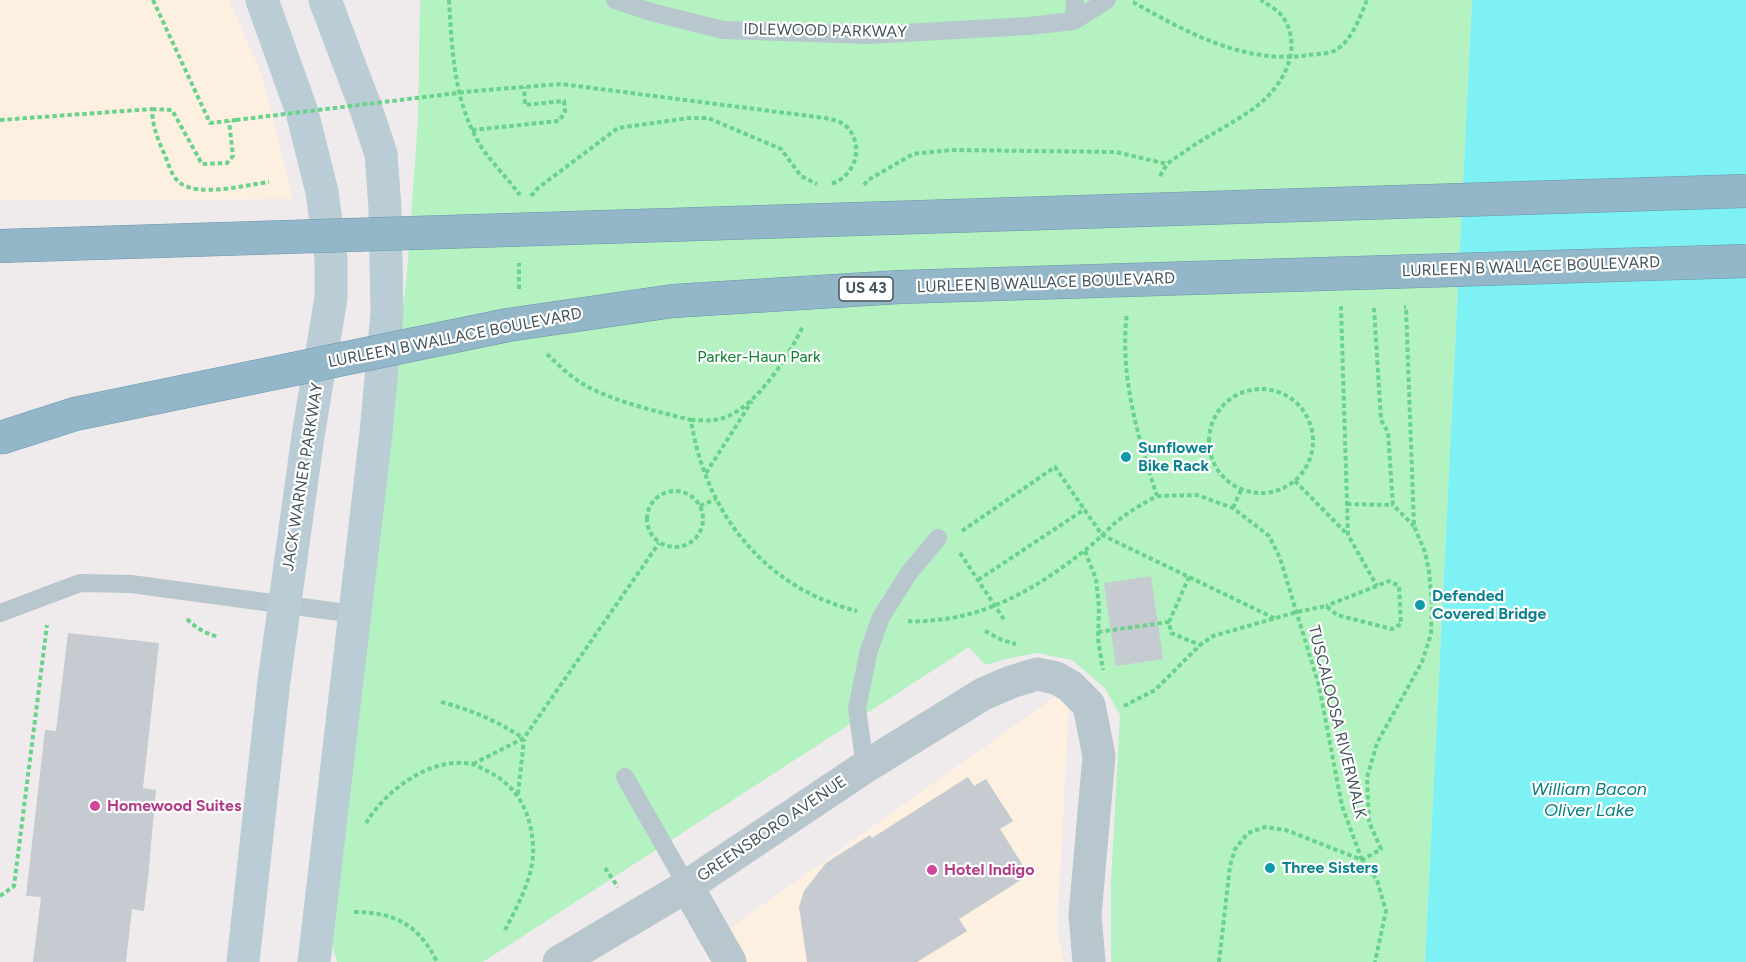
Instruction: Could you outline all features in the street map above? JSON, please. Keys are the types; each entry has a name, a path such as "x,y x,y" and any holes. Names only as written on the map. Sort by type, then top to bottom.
{"highway":[{"path":"0,246 1746,191"},
{"name":"LURLEEN B WALLACE BOULEVARD","path":"0,438 75,414 508,325 673,300 900,287 1746,261"}],"main road":[{"name":"JACK WARNER PARKWAY","path":"243,962 284,605 331,297 331,259 322,192 302,112 262,0"},
{"path":"316,960 376,434 387,313 385,208 381,154 326,0"}],"street":[{"name":"GREENSBORO AVENUE","path":"559,962 687,886 865,767 983,694 1011,681 1037,674 1056,678 1070,686 1089,705 1099,756 1085,915 1089,962"},
{"path":"687,886 730,962"}],"lane":[{"name":"IDLEWOOD PARKWAY","path":"615,0 651,12 723,30 868,35 1029,26 1074,21 1107,0"},
{"path":"1074,21 1075,0"},
{"path":"865,767 857,708 869,650 881,617 909,573 938,538"},
{"path":"0,613 80,583 131,584 354,614"},
{"path":"625,777 687,886"}],"path":[{"path":"153,0 210,123 229,121 236,120 474,91 561,84 836,120 853,136 856,159 844,178 822,185 801,176 781,149 708,118 689,118 618,128 538,188 525,202 483,149 462,105 456,78 449,0"},
{"path":"1129,0 1170,22 1234,50 1290,58 1335,51 1348,38 1367,0"},
{"path":"1156,184 1167,164 1248,112 1267,97 1283,78 1292,44 1282,16 1261,0"},
{"path":"472,129 559,121 565,112 564,100 525,105 524,87"},
{"path":"0,120 152,109 172,110 202,164 227,163 233,156 229,121"},
{"path":"152,109 153,128 178,182 190,189 210,190 270,182"},
{"path":"520,255 520,298"},
{"path":"1219,962 1230,866 1235,849 1248,833 1265,827 1286,830 1362,860 1381,849 1369,822 1367,778 1377,743 1422,662 1431,634 1432,604 1425,552 1414,526 1406,307 1395,307"},
{"path":"540,348 583,384 600,393 691,420 694,443 716,499 736,533 766,564 807,594 845,608 914,622 970,615 996,606 1033,587 1085,551 1137,507 1157,496 1145,459 1129,391 1125,329 1127,308"},
{"path":"1348,535 1341,308 1352,308"},
{"path":"1363,308 1385,308"},
{"path":"1374,308 1381,420 1388,432 1393,505 1414,526"},
{"path":"1252,389 1269,389 1285,394 1299,404 1308,418 1313,434 1312,451 1306,468 1295,481 1269,493 1241,490 1227,481 1216,468 1209,452 1208,435 1213,419 1222,405 1236,394 1252,389"},
{"path":"706,474 754,398"},
{"path":"959,532 1055,466 1102,535 1276,619"},
{"path":"1295,481 1348,535 1377,586"},
{"path":"1233,507 1241,490"},
{"path":"677,491 694,499 700,506 703,524 694,540 686,546 668,547 652,537 646,520 652,502 668,492 677,491"},
{"name":"TUSCALOOSA RIVERWALK","path":"1157,496 1197,495 1233,507 1269,537 1280,558 1319,686 1342,806 1362,860 1377,880 1386,911 1375,962"},
{"path":"700,506 716,499"},
{"path":"1347,504 1393,505"},
{"path":"978,580 1084,509"},
{"path":"518,794 524,738 659,543"},
{"path":"956,547 1005,621"},
{"path":"1085,551 1096,579 1099,607 1098,632 1103,671"},
{"path":"1189,577 1169,622 1171,633 1200,645"},
{"path":"1124,706 1155,690 1200,645 1214,636 1326,606 1389,581 1399,586 1401,624 1392,629 1337,615 1326,606"},
{"path":"184,616 205,633 219,637"},
{"path":"0,896 14,886 48,621"},
{"path":"1098,632 1169,622"},
{"path":"441,702 469,709 497,721 524,738"},
{"path":"363,832 367,821 393,790 417,774 448,765 472,764 524,738"},
{"path":"472,764 498,776 518,794 528,816 533,847 528,879 504,932"},
{"path":"604,868 618,888"},
{"path":"344,912 368,912 391,917 407,924 423,937 437,962"}],"shaded area":[{"path":"0,0 229,0 262,75 293,199 0,200"},
{"name":"Hotel Indigo","path":"1070,686 1057,931 1064,962 709,962 702,948"}],"green space":[{"name":"Parker-Haun Park","path":"420,0 1472,0 1425,962 1111,962 1111,881 1120,715 1105,688 1072,660 1037,653 985,665 969,647 483,962 337,962 332,945 407,272 418,120"}],"water":[{"name":"William Bacon Oliver Lake","path":"1472,0 1746,0 1746,962 1425,962"}],"building":[{"path":"1151,576 1163,659 1116,666 1104,583"},
{"name":"Homewood Suites","path":"68,633 159,643 143,788 156,790 148,878 144,911 132,909 126,962 33,962 41,897 26,896 45,730 56,731"},
{"name":"Hotel Indigo","path":"968,777 974,786 986,779 1013,821 1000,829 1029,875 959,919 967,931 917,962 807,962 799,907 804,891 826,863 870,835 872,838"}],"place":[{"name":"Sunflower Bike Rack","path":"1126,457"},
{"name":"Defended Covered Bridge","path":"1420,605"},
{"name":"Homewood Suites","path":"95,806"},
{"name":"Three Sisters","path":"1270,868"},
{"name":"Hotel Indigo","path":"932,870"}]}
